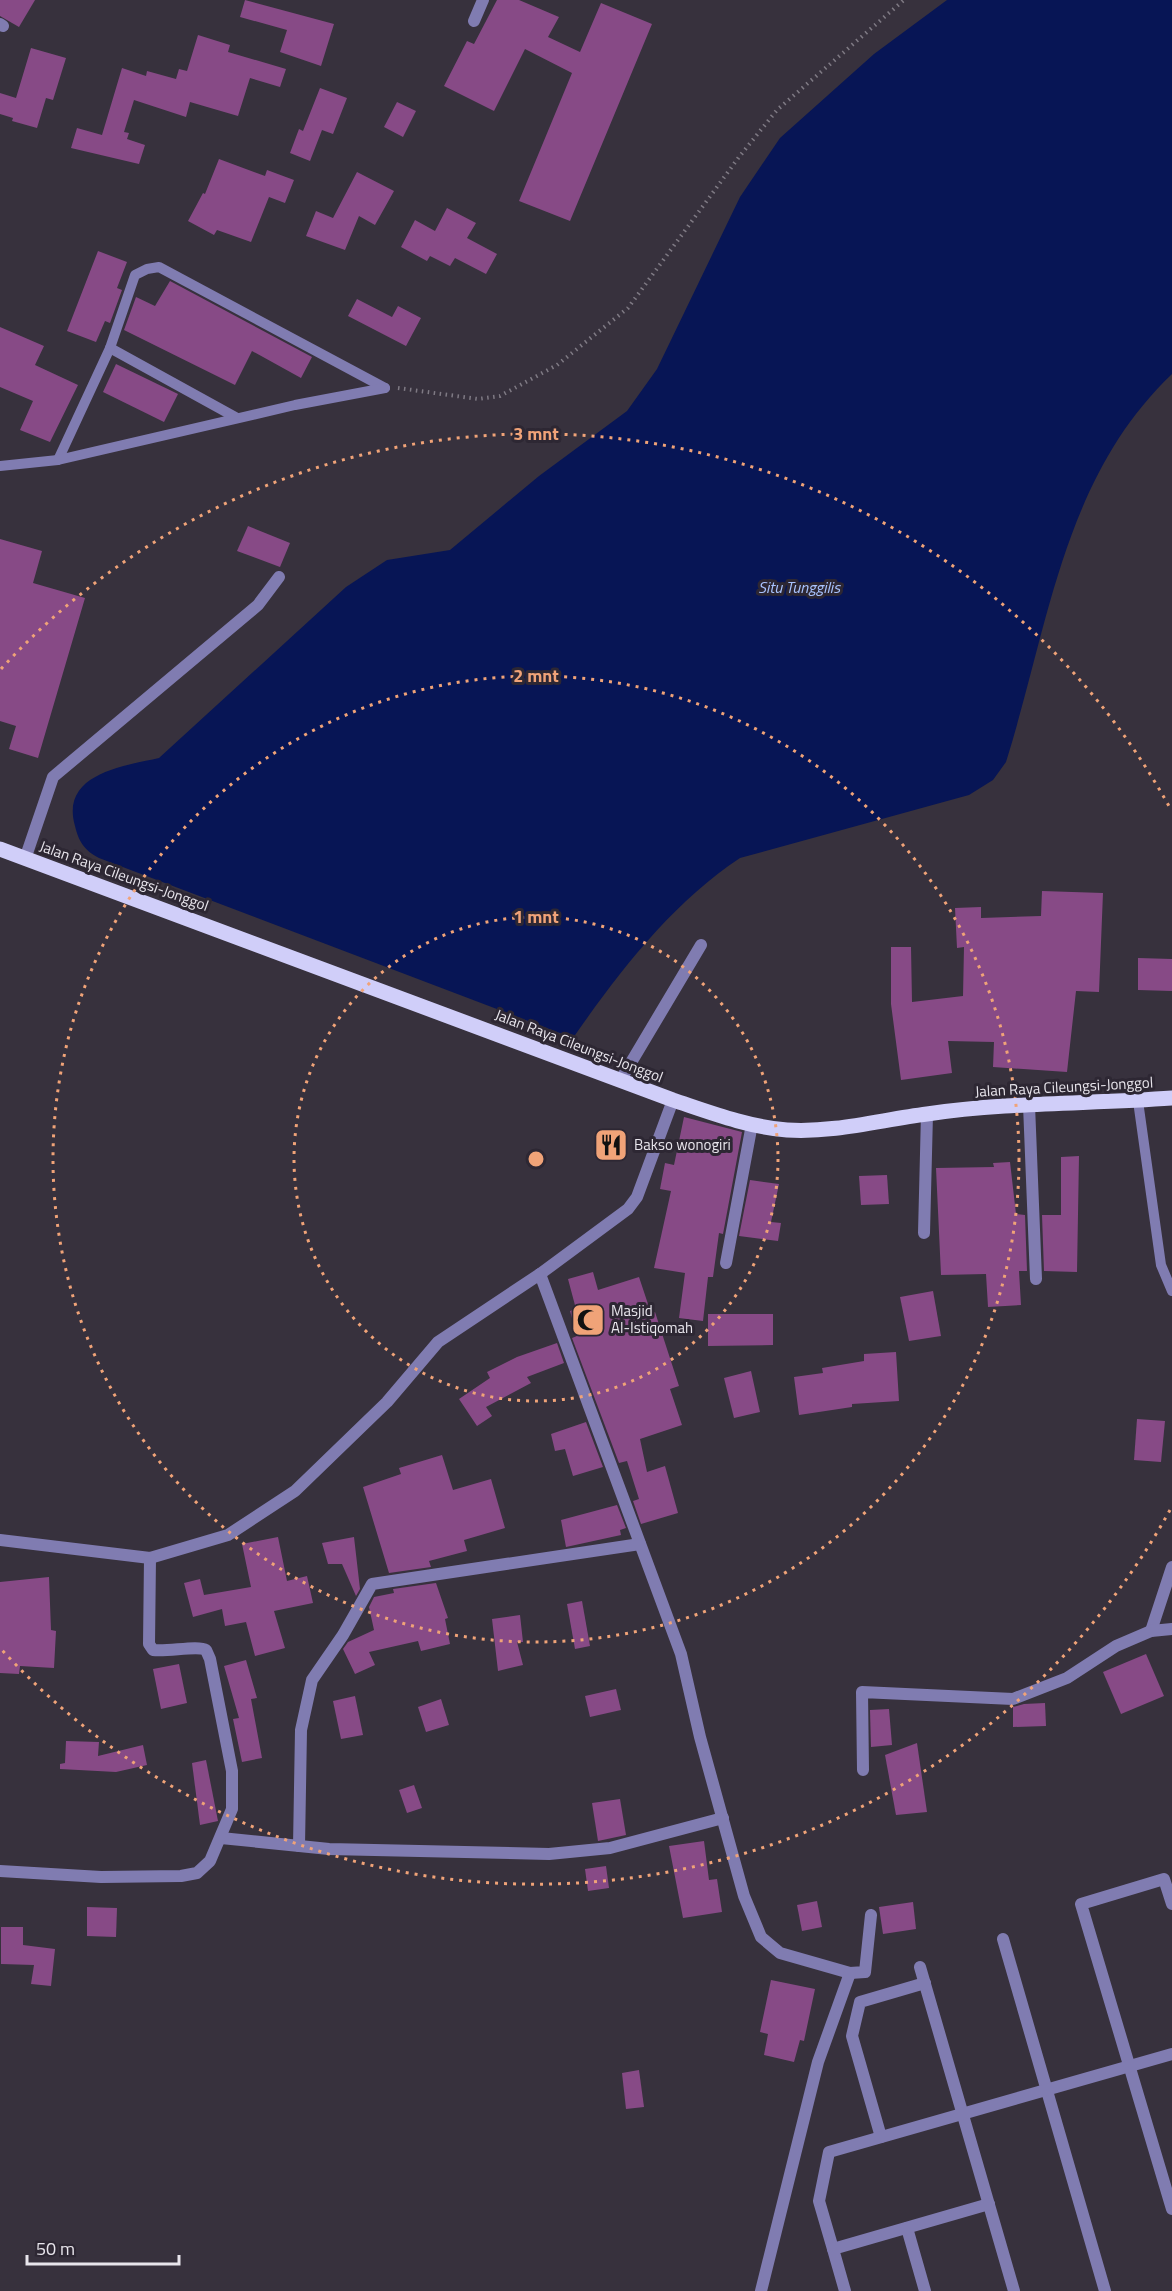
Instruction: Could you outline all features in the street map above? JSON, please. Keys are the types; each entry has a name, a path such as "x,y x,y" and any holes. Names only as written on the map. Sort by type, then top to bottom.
{"main road":[{"name":"Jalan Raya Cileungsi-Jonggol","path":"0,849 620,1081 672,1100 752,1124 786,1130 818,1130 927,1114 1029,1105 1172,1098"}],"street":[{"path":"474,21 483,0"},
{"path":"25,859 53,777 258,605 279,577"},
{"path":"620,1081 701,945"},
{"path":"0,1540 150,1558 228,1535 295,1491 387,1402 438,1342 540,1274 628,1209 637,1197 672,1100"},
{"path":"1029,1105 1036,1279"},
{"path":"924,1233 927,1114"},
{"path":"726,1263 752,1124"},
{"path":"540,1274 681,1654 700,1737 744,1896 761,1937 780,1953 850,1973 865,1972 871,1916"},
{"path":"299,1846 301,1730 312,1680 343,1635 372,1584 640,1544"},
{"path":"0,1871 101,1877 181,1876 197,1874 210,1861 232,1809 232,1771 210,1659 206,1650 200,1647 170,1652 153,1650 149,1644 150,1558"},
{"path":"1151,1631 1172,1567"},
{"path":"863,1770 862,1692 1013,1699 1067,1678 1116,1646 1151,1631 1172,1629"},
{"path":"221,1838 329,1850 549,1854 610,1848 723,1818"},
{"path":"1172,1904 1164,1879 1081,1904 1172,2209"},
{"path":"1003,1939 1105,2291"},
{"path":"920,1967 1014,2291"},
{"path":"761,2291 818,2062 850,1973"},
{"path":"881,2137 852,2036 860,2002 925,1983"},
{"path":"845,2291 819,2201 829,2152 1172,2054"},
{"path":"833,2249 989,2204"},
{"path":"907,2228 925,2291"}],"lane":[{"path":"58,460 110,348 135,275 147,268 159,267 385,388"},
{"path":"110,348 237,418"},
{"path":"0,466 58,460 237,418 385,388"},
{"path":"0,458 12,464"},
{"path":"1138,1101 1161,1265 1172,1291"}],"path":[{"path":"385,388 408,388 478,399 500,396 557,365 628,308 739,157 777,110 903,0"}],"water":[{"name":"Situ Tunggilis","path":"947,0 1172,0 1172,374 1135,415 1106,459 1083,506 1064,556 1006,762 993,780 969,795 740,858 715,876 669,917 628,964 573,1038 99,858 86,849 80,841 75,826 73,808 77,795 85,784 113,769 159,758 346,587 387,560 450,550 539,476 627,411 657,369 740,197 780,138 874,54"}],"building":[{"path":"0,0 35,0 19,27 0,16"},
{"path":"245,0 334,24 321,66 280,52 287,30 240,17"},
{"path":"497,0 519,0 559,17 548,37 580,52 601,3 652,24 570,221 519,201 572,73 525,49 494,111 444,86 467,41 474,44"},
{"path":"198,35 230,45 228,52 286,69 280,87 250,78 238,116 190,102 186,117 134,100 124,132 129,133 127,139 145,145 139,164 71,148 77,128 102,135 122,68 146,76 147,71 176,79 179,69 187,71"},
{"path":"31,48 66,58 53,100 46,98 37,128 12,121 13,118 0,114 0,93 16,98"},
{"path":"320,88 347,98 333,134 322,130 310,161 290,153 299,129 303,131"},
{"path":"397,102 416,111 403,137 384,127"},
{"path":"219,159 265,176 267,170 294,180 285,203 269,197 251,242 217,230 214,235 188,221 203,193 205,194"},
{"path":"357,172 394,191 375,225 359,216 345,250 306,236 316,211 333,218"},
{"path":"447,208 476,223 467,238 497,254 486,274 455,258 450,266 430,256 427,261 401,247 415,220 435,231"},
{"path":"98,251 127,262 117,288 122,290 110,323 105,321 96,342 67,331"},
{"path":"170,281 312,357 301,378 252,351 235,385 124,330 136,297 155,306"},
{"path":"357,299 392,317 398,306 421,318 406,346 348,316"},
{"path":"0,327 44,346 35,365 78,385 50,442 20,430 33,401 0,387"},
{"path":"116,364 178,394 164,422 103,392"},
{"path":"248,526 290,543 280,567 237,551"},
{"path":"0,539 42,551 33,583 85,598 38,758 9,749 16,726 0,721"},
{"path":"1042,891 1103,893 1099,992 1076,991 1067,1072 993,1067 994,1042 948,1041 952,1073 901,1080 891,1004 891,947 911,947 912,1002 963,996 964,947 957,948 955,908 981,907 981,918 1041,916"},
{"path":"1138,958 1172,959 1172,991 1138,990"},
{"path":"684,1117 742,1132 723,1234 719,1233 713,1277 708,1277 703,1321 679,1318 685,1273 654,1268 671,1191 660,1189 665,1163 674,1165"},
{"path":"1079,1156 1077,1272 1044,1271 1042,1215 1061,1215 1061,1157"},
{"path":"1010,1162 1016,1214 1025,1215 1027,1271 1019,1271 1021,1305 988,1307 986,1274 941,1275 936,1168 994,1167 993,1163"},
{"path":"887,1175 889,1204 861,1205 859,1176"},
{"path":"750,1180 779,1184 771,1222 781,1223 778,1241 739,1236"},
{"path":"593,1272 598,1290 639,1277 651,1313 655,1312 679,1386 670,1389 682,1425 640,1439 647,1472 665,1466 678,1513 641,1524 633,1501 639,1499 627,1461 619,1463 572,1338 577,1336 570,1311 576,1309 568,1279"},
{"path":"933,1291 941,1336 909,1341 900,1297"},
{"path":"708,1314 773,1314 773,1345 708,1346"},
{"path":"557,1343 564,1363 527,1377 531,1383 486,1407 492,1416 477,1426 459,1399 490,1378 487,1372 517,1357"},
{"path":"896,1352 899,1401 852,1404 852,1407 799,1415 794,1377 823,1373 822,1368 864,1361 864,1354"},
{"path":"751,1371 760,1412 734,1418 724,1378"},
{"path":"1137,1419 1165,1421 1161,1462 1134,1460"},
{"path":"586,1422 603,1467 573,1476 565,1449 555,1451 551,1434"},
{"path":"442,1455 453,1490 491,1479 505,1528 464,1540 467,1551 429,1561 431,1567 389,1573 363,1487 401,1474 399,1468"},
{"path":"617,1505 626,1528 620,1530 621,1535 566,1547 561,1520"},
{"path":"278,1537 287,1581 307,1576 313,1603 274,1611 285,1648 255,1656 246,1622 225,1626 222,1609 193,1617 184,1583 200,1579 204,1595 251,1587 242,1544"},
{"path":"354,1537 360,1589 356,1596 342,1564 328,1564 322,1543"},
{"path":"49,1577 51,1630 56,1631 54,1668 20,1666 19,1674 0,1673 0,1582"},
{"path":"436,1583 448,1618 445,1619 450,1644 421,1651 418,1641 369,1652 375,1665 355,1674 343,1649 348,1642 374,1630 369,1607 374,1597 394,1593 393,1589"},
{"path":"582,1601 590,1646 575,1649 567,1604"},
{"path":"520,1615 523,1642 517,1642 523,1665 498,1671 492,1619"},
{"path":"1146,1654 1164,1696 1121,1714 1103,1672"},
{"path":"246,1660 257,1698 251,1699 262,1758 242,1762 233,1719 239,1718 224,1666"},
{"path":"179,1664 187,1703 161,1709 153,1669"},
{"path":"616,1689 621,1710 590,1717 585,1696"},
{"path":"355,1696 363,1735 341,1739 333,1701"},
{"path":"441,1699 449,1725 426,1732 418,1707"},
{"path":"1045,1703 1046,1726 1013,1727 1013,1707"},
{"path":"889,1709 892,1745 871,1747 870,1710"},
{"path":"66,1741 99,1742 98,1756 143,1745 147,1765 116,1772 60,1769 60,1764 65,1763"},
{"path":"917,1743 927,1812 896,1815 885,1755"},
{"path":"206,1760 218,1821 200,1825 192,1763"},
{"path":"414,1785 422,1808 407,1813 399,1790"},
{"path":"620,1799 626,1835 598,1841 592,1803"},
{"path":"704,1841 709,1880 717,1879 722,1912 683,1918 669,1846"},
{"path":"606,1866 609,1888 588,1891 585,1869"},
{"path":"817,1901 822,1927 802,1931 797,1905"},
{"path":"913,1902 916,1929 883,1934 879,1907"},
{"path":"87,1907 117,1908 116,1937 87,1936"},
{"path":"1,1927 23,1927 23,1945 55,1949 51,1986 31,1984 34,1965 1,1964"},
{"path":"771,1980 815,1989 804,2041 800,2040 794,2062 764,2055 768,2034 760,2032"},
{"path":"639,2070 644,2107 626,2109 622,2073"}],"place":[{"name":"Bakso wonogiri","path":"611,1145"},
{"name":"Masjid Al-Istiqomah","path":"588,1320"}]}
